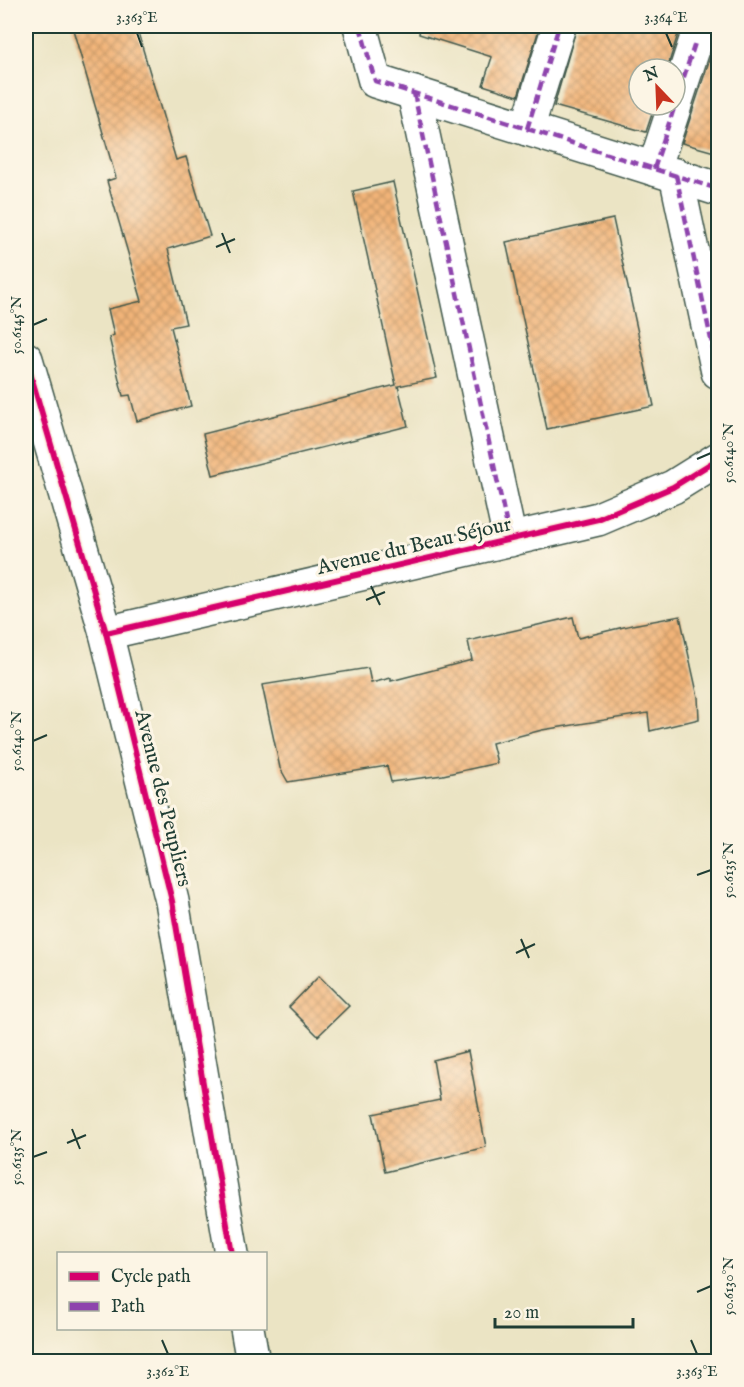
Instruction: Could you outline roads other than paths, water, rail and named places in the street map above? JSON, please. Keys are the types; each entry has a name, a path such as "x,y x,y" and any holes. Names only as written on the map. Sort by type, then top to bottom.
{"street":[{"path":"360,26 375,81 718,189"},
{"path":"527,129 559,26"},
{"path":"687,67 696,40"},
{"name":"Avenue du Beau Séjour","path":"414,93 510,540"},
{"path":"673,117 665,172 718,372"},
{"name":"Avenue des Peupliers","path":"26,359 106,633 172,901 232,1252"},
{"name":"Avenue du Beau Séjour","path":"106,633 598,519 673,487 718,459"},
{"path":"247,1330 253,1362"}]}
